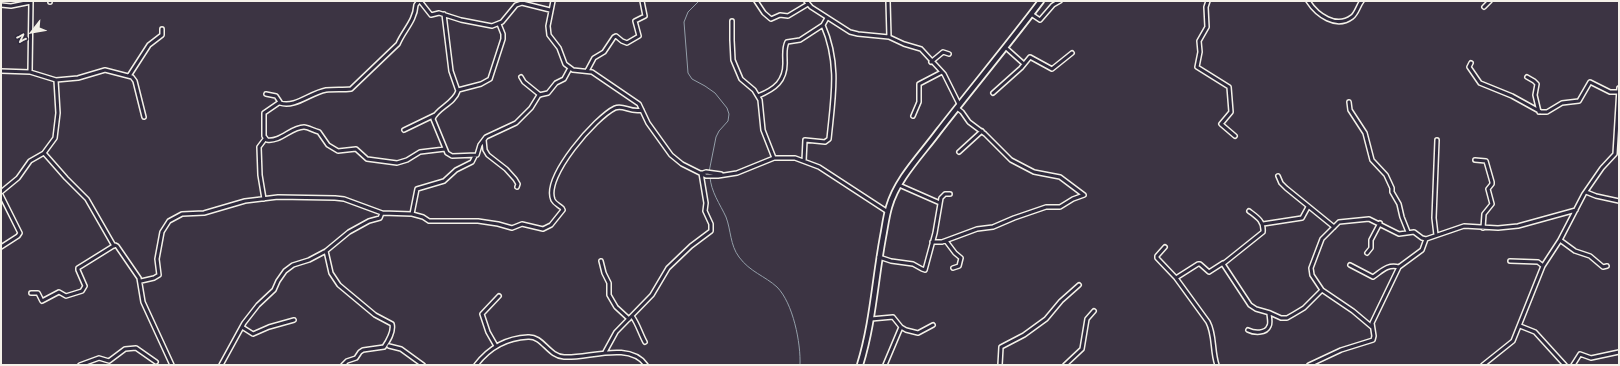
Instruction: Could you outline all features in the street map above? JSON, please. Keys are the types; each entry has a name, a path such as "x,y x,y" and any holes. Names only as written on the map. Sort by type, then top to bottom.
{"street":[{"path":"266,94 276,96 280,103 285,105 293,104 307,96 325,90 352,89 398,44 401,36 406,32 408,26 412,22 416,13 416,6 420,1 430,15 439,13 460,20 488,26 499,24 519,3 525,2 550,10"},
{"path":"553,1 550,10 549,35 559,48 563,61 570,68 580,72 587,71 597,75 613,88 635,102 642,110 648,123 671,154 682,164 702,173 722,174 737,173 774,158 795,158 825,171 888,212"},
{"path":"587,71 594,58 604,52 615,36 627,43 639,36 635,21 645,17 642,1"},
{"path":"756,1 764,13 771,19 780,15 788,16 807,3 845,29 855,33 889,37 904,44 921,49 946,77 958,106 969,122 982,130 1016,164 1034,172 1060,177 1084,195 1072,199 1060,207 1046,207 993,227 974,230 946,241 932,242"},
{"path":"887,1 889,14 889,37"},
{"path":"860,365 867,341 879,256 891,201 899,185 914,163 1041,1"},
{"path":"1032,14 1040,20 1053,5 1060,1"},
{"path":"1208,1 1206,7 1207,27 1199,41 1200,52 1197,67 1229,87 1231,112 1220,124 1235,136"},
{"path":"1308,1 1313,9 1320,15 1341,22 1354,16 1362,1"},
{"path":"1484,7 1490,1"},
{"path":"1,4 11,6 31,2 30,72"},
{"path":"404,130 435,115 456,97 458,90 451,71 444,14"},
{"path":"758,96 772,91 784,75 785,50 787,42 800,40 823,25 827,18"},
{"path":"732,21 733,60 741,79 754,90 758,96 761,104 763,130 774,158"},
{"path":"458,90 481,84 491,78 503,39 503,34 499,24"},
{"path":"804,161 805,141 825,142 829,139 835,89 834,66 833,53 823,25"},
{"path":"130,76 149,45 162,35 162,29"},
{"path":"1005,47 1024,64"},
{"path":"931,62 943,52 949,54"},
{"path":"993,93 1031,57 1052,70 1072,53"},
{"path":"1471,63 1469,68 1480,83 1512,96 1539,112 1545,113 1564,102 1578,102 1590,82 1610,92 1618,92"},
{"path":"412,214 418,189 444,181 454,171 472,162 478,154 480,145 486,137 516,122 531,108 537,97 548,93 556,83 564,79 570,68"},
{"path":"1,71 30,72 56,80 78,78 105,70 130,76 135,81 144,117"},
{"path":"913,116 919,102 919,84 942,72"},
{"path":"1527,76 1536,84 1535,95 1539,112"},
{"path":"521,77 524,82 540,95"},
{"path":"1,192 12,183 30,162 44,153 56,136 58,113 56,80"},
{"path":"1483,365 1512,343 1544,266 1586,192 1602,168 1614,154 1617,139 1619,88"},
{"path":"1349,102 1350,110 1365,133 1372,160 1386,175 1392,188 1392,192 1400,204 1402,216 1408,232"},
{"path":"264,199 260,176 259,147 265,139 264,113 280,103"},
{"path":"141,281 154,278 159,275 157,259 162,232 169,221 185,213 204,213 245,201 278,197 336,198 344,199 382,213 412,214 423,217 429,221 478,221 512,228 522,224 540,230 546,228 551,225 563,210 555,204 552,199 552,190 555,179 579,140 598,120 616,107 621,107 633,112 642,110"},
{"path":"435,115 434,120 447,153 452,156 475,156"},
{"path":"265,139 275,140 304,127 312,131 319,132 328,144 338,151 356,149 367,159 397,163 407,160 420,152 445,149"},
{"path":"960,152 982,130"},
{"path":"484,140 485,151 515,179 518,184 517,187"},
{"path":"1436,235 1434,218 1437,140"},
{"path":"44,153 87,199 114,246 115,245 120,248 141,281 140,291 143,302 172,365"},
{"path":"1475,160 1486,161 1492,182 1488,190 1492,204 1484,214 1482,228"},
{"path":"605,352 616,332 652,295 672,263 711,231 711,224 705,211 706,203 702,173"},
{"path":"1278,176 1283,185 1334,226"},
{"path":"899,185 940,204"},
{"path":"1586,192 1596,196 1619,201"},
{"path":"879,256 891,261 912,264 924,270 932,242 942,195 950,194"},
{"path":"1,195 20,233 18,236 1,247"},
{"path":"1263,224 1302,218 1308,206"},
{"path":"1372,328 1353,311 1322,290 1312,275 1311,268 1322,240 1339,222 1369,220 1399,234 1414,232 1426,239 1464,226 1482,228 1518,226 1576,210"},
{"path":"1176,278 1190,268 1199,264 1209,272 1262,233 1263,224 1258,218 1248,211"},
{"path":"222,365 242,327 258,305 274,290 284,271 293,265 310,260 326,251 349,232 369,221 380,218 382,213"},
{"path":"1367,253 1371,248 1371,240 1380,224"},
{"path":"1309,365 1341,350 1372,341 1374,336 1372,328 1375,317 1399,266 1422,250 1426,239"},
{"path":"1560,240 1575,251 1590,256 1603,267 1606,266"},
{"path":"946,241 961,258 959,267 953,268"},
{"path":"32,293 38,293 42,301 59,292 66,296 84,290 85,286 78,268 114,246"},
{"path":"1166,247 1157,256 1157,258 1176,278 1206,317 1211,327 1214,354 1217,365"},
{"path":"326,251 331,273 339,285 375,315 393,326 384,348 363,350 356,358 347,361 343,365"},
{"path":"601,261 604,273 609,283 609,295 616,307 629,319"},
{"path":"1510,261 1538,262 1544,266"},
{"path":"1223,263 1250,305 1256,309 1281,318 1290,316 1304,308 1322,290"},
{"path":"1350,265 1373,277 1380,271 1391,266 1399,266"},
{"path":"1000,365 1001,347 1024,335 1046,319 1079,285"},
{"path":"496,346 488,332 482,314 499,296"},
{"path":"1065,365 1082,349 1087,319 1094,311"},
{"path":"1248,330 1257,333 1267,328 1269,324 1269,313"},
{"path":"632,316 638,324 639,330 645,342"},
{"path":"871,319 894,317 901,327 918,333 933,325"},
{"path":"242,327 253,334 269,327 294,320"},
{"path":"1520,326 1535,332 1565,365"},
{"path":"885,365 901,327"},
{"path":"476,365 480,359 496,346 511,339 531,337 536,338 550,352 560,357 582,356 605,352 620,353 642,360 646,365"},
{"path":"389,346 402,349 423,365"},
{"path":"80,365 99,358 109,361 125,350 136,348 156,362"},
{"path":"1572,365 1580,354 1591,358 1619,352"}],"waterway":[{"path":"699,1 688,12 684,22 688,73 692,79 715,93 727,108 729,114 728,121 716,137 709,172"},
{"path":"710,177 714,193 726,217 732,242 739,257 753,270 777,287 783,294 792,313 795,324 799,346 800,365"}]}
